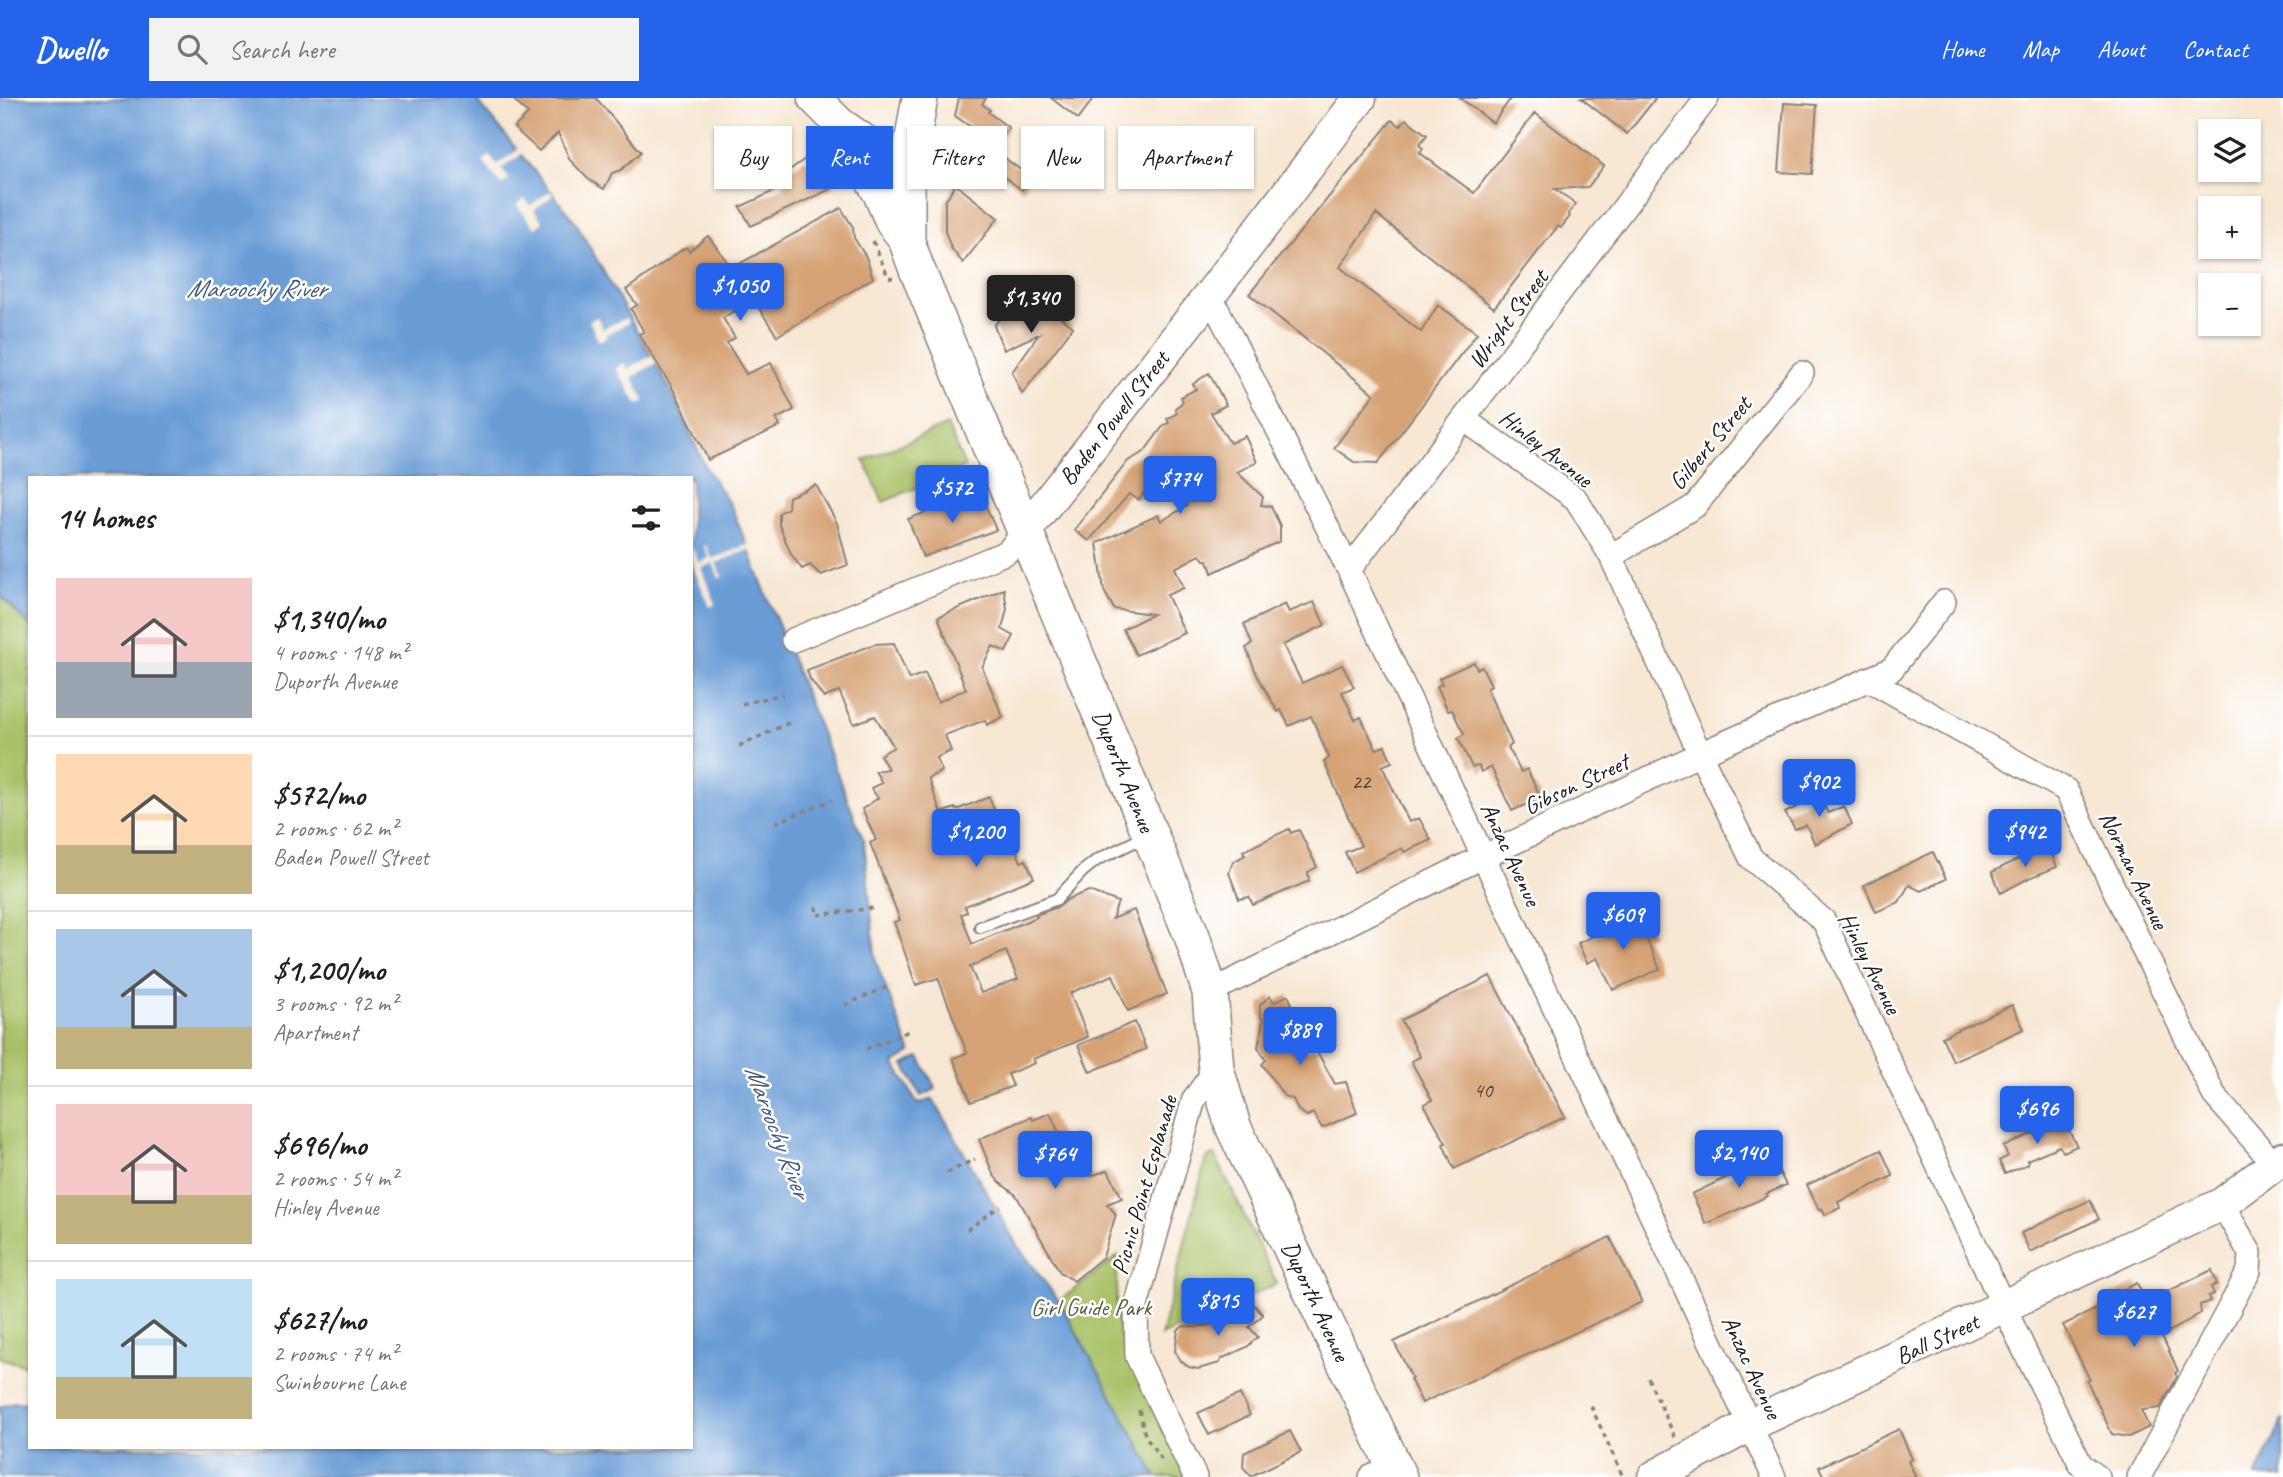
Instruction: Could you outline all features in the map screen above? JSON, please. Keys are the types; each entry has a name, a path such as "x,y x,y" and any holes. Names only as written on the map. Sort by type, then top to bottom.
{"main road":[{"name":"Duporth Avenue","path":"915,126 920,98"},
{"name":"Duporth Avenue","path":"907,189 907,242 916,267 1192,936 1210,992 1216,1069 1233,1126 1388,1473"}],"street":[{"path":"814,98 839,123 907,171"},
{"name":"Baden Powell Street","path":"793,640 1007,552 1210,295 1360,98"},
{"name":"Wright Street","path":"1349,570 1707,98"},
{"path":"839,123 879,193 892,223 907,242"},
{"name":"Anzac Avenue","path":"1210,295 1349,570 1774,1477"},
{"name":"Gilbert Street","path":"1611,556 1695,506 1802,373"},
{"name":"Hinley Avenue","path":"1465,420 1576,499 1611,556 1700,754 1751,858 1824,921 2081,1465 2098,1477"},
{"name":"Gibson Street","path":"1210,992 1483,857 1700,754 1892,669 1944,602"},
{"name":"Norman Avenue","path":"1868,679 2066,790 2214,1095 2279,1162"},
{"name":"Picnic Point Esplanade","path":"1195,1477 1137,1356 1136,1306 1194,1099 1216,1069"},
{"name":"Ball Street","path":"1654,1477 1750,1425 2222,1204 2279,1162"},
{"path":"2139,1477 2249,1271 2250,1254 2222,1204"}],"lane":[{"path":"980,927 1057,900 1077,876 1097,860 1150,834"}],"path":[{"path":"742,704 783,694"},
{"path":"739,746 793,721"},
{"path":"775,824 832,800"},
{"path":"816,905 817,915 874,908"},
{"path":"845,1004 891,985"},
{"path":"866,1049 909,1031"},
{"path":"947,1173 975,1159"},
{"path":"967,1230 1000,1206"},
{"path":"1648,1378 1686,1461"},
{"path":"1591,1406 1623,1477"}],"green space":[{"path":"947,425 965,467 883,502 864,460"},
{"path":"0,595 28,624 28,1366 0,1358"},
{"path":"1215,1155 1277,1284 1161,1336 1206,1158"},
{"name":"Girl Guide Park","path":"1118,1256 1116,1309 1119,1335 1187,1477 1157,1477 1059,1301"}],"water":[{"name":"Maroochy River","path":"0,98 475,98 575,221 672,393 706,468 732,508 864,841 876,962 911,1053 894,1063 918,1104 933,1099 1017,1245 1059,1301 1157,1477 0,1477 0,1407 14,1402 28,1403 28,1449 693,1449 693,476 28,476 28,624 0,595"},
{"path":"919,1057 936,1089 921,1096 904,1065"},
{"path":"2283,1419 2283,1477 2256,1477"}],"pier":[{"path":"519,149 522,154 501,169 509,179 501,185 483,161 490,156 497,165"},
{"path":"550,191 553,195 534,210 543,222 535,228 517,205 525,199 530,206"},
{"path":"597,317 603,329 626,318 628,323 606,334 607,337 599,341 589,321"},
{"path":"654,354 658,362 632,377 645,401 638,405 616,368 624,363 628,369"},
{"path":"750,544 752,548 716,563 722,577 719,578 713,563 701,568 716,604 710,607 693,567 693,550 699,563 709,558 704,546 706,545 712,559"}],"building":[{"path":"512,98 596,98 641,152 621,170 612,173 604,189 588,179 570,160 558,133 539,151 514,128 528,114"},
{"path":"959,98 986,98 982,104 1006,126 969,126 955,116"},
{"path":"1051,98 1094,98 1078,119"},
{"path":"1460,98 1511,98 1493,123"},
{"path":"1581,98 1656,98 1627,134"},
{"path":"1784,103 1817,105 1812,174 1779,172"},
{"path":"1535,113 1604,166 1588,187 1555,189 1576,204 1568,214 1570,216 1561,228 1558,226 1494,308 1376,214 1340,267 1421,332 1438,305 1477,333 1378,463 1354,462 1334,448 1374,394 1249,294 1392,120 1400,126 1406,119 1427,135 1419,145 1423,148 1420,153 1474,193"},
{"path":"805,159 806,189 831,189 751,226 740,207 779,189 792,189 792,168"},
{"path":"1007,160 1021,170 1022,190 1007,179"},
{"path":"952,189 961,189 998,218 963,263 951,248 945,231 945,202"},
{"path":"841,208 853,227 854,238 866,257 873,278 777,336 753,299 723,318 735,338 727,343 746,374 771,363 794,410 776,419 780,426 708,460 676,394 639,334 644,332 631,309 637,305 626,290 686,247 689,251 708,236 732,268"},
{"path":"1023,289 1073,327 1022,394 1012,372 1039,334 1004,350 994,326"},
{"path":"1209,373 1226,405 1211,413 1230,443 1245,436 1257,462 1237,472 1263,497 1261,505 1271,506 1280,526 1280,541 1212,573 1208,560 1204,560 1200,555 1175,568 1184,588 1167,595 1185,633 1136,655 1123,629 1153,614 1114,609 1104,591 1097,543 1158,515 1161,521 1187,506 1163,465 1139,500 1129,494 1089,541 1074,530 1128,461 1144,452 1164,425 1169,423 1167,419 1177,413 1175,408 1183,402 1181,397 1196,389 1193,384"},
{"path":"816,485 837,523 848,565 821,575 810,565 802,569 791,554 779,525 779,513 788,508 789,497"},
{"path":"980,492 996,530 923,557 908,519"},
{"path":"1004,589 1007,609 1002,629 1014,636 1006,652 993,646 982,667 1003,717 987,725 985,720 945,735 951,751 936,758 942,771 928,778 941,813 989,797 1004,834 1009,832 1021,862 1026,860 1034,878 965,906 967,912 961,914 972,944 1037,917 1036,915 1060,906 1068,899 1089,891 1118,902 1112,919 1134,910 1167,994 1128,1011 1113,975 1070,993 1088,1037 1033,1059 1035,1063 1008,1074 1013,1086 971,1102 953,1058 967,1053 938,978 916,985 894,922 900,920 870,843 876,840 862,809 878,798 871,788 882,783 875,771 888,769 880,755 894,747 875,716 854,724 839,691 824,698 810,679 807,670 875,644 894,643 909,679 925,673 938,702 966,689 938,617","holes":["1006,951 1018,979 981,993 970,967"]},
{"path":"1314,602 1325,625 1283,645 1302,683 1342,665 1354,687 1342,692 1355,720 1361,717 1376,749 1385,746 1392,762 1382,766 1409,822 1419,818 1431,840 1404,852 1402,848 1354,872 1345,852 1361,846 1324,762 1329,758 1311,716 1289,726 1257,675 1246,648 1252,644 1244,624 1285,604 1289,612"},
{"path":"1474,662 1477,669 1482,667 1491,685 1487,689 1512,744 1508,748 1521,772 1527,769 1541,798 1512,811 1491,767 1481,772 1479,766 1472,767 1458,738 1464,734 1452,710 1448,711 1437,686 1442,684 1439,678"},
{"path":"1818,796 1828,813 1844,806 1852,824 1815,844 1806,825 1795,829 1785,813"},
{"path":"1289,829 1291,833 1299,830 1317,867 1308,872 1309,881 1253,905 1249,897 1239,899 1229,873 1233,862 1245,855 1243,851"},
{"path":"2048,845 2057,867 2001,893 1992,872"},
{"path":"1933,852 1946,879 1921,891 1909,885 1899,902 1876,912 1864,885"},
{"path":"1643,914 1653,935 1646,938 1660,969 1613,990 1597,958 1587,963 1578,943"},
{"path":"1490,976 1565,1117 1454,1169 1443,1144 1446,1143 1424,1104 1432,1100 1411,1061 1420,1057 1401,1020"},
{"path":"1288,995 1296,1014 1291,1018 1307,1050 1315,1048 1335,1084 1346,1082 1357,1113 1322,1128 1313,1113 1307,1116 1298,1110 1293,1099 1284,1096 1262,1064 1266,1060 1258,1047 1263,1021 1260,1005 1270,996 1274,1002"},
{"path":"2012,1005 2024,1029 1953,1061 1942,1037"},
{"path":"1135,1022 1146,1049 1090,1072 1078,1045"},
{"path":"1050,1113 1062,1139 1074,1134 1091,1176 1108,1170 1122,1198 1107,1204 1116,1214 1103,1257 1074,1281 1060,1272 1016,1195 993,1174 979,1139 1031,1117 1033,1120"},
{"path":"2063,1119 2077,1146 2063,1152 2059,1146 2027,1160 2028,1164 2005,1174 1999,1161 2008,1156 2003,1147"},
{"path":"1881,1150 1893,1176 1838,1202 1840,1208 1825,1215 1822,1208 1819,1210 1807,1185"},
{"path":"1771,1156 1786,1185 1706,1224 1692,1194"},
{"path":"2090,1200 2099,1219 2030,1252 2021,1233"},
{"path":"1610,1237 1642,1302 1422,1403 1394,1342"},
{"path":"2212,1270 2217,1284 2211,1287 2214,1294 2208,1296 2210,1301 2200,1305 2201,1313 2162,1336 2178,1371 2160,1408 2141,1410 2149,1427 2129,1437 2112,1434 2063,1325 2107,1304 2105,1298 2137,1283 2146,1302"},
{"path":"1250,1300 1263,1315 1249,1327 1258,1337 1247,1347 1221,1359 1220,1363 1198,1369 1181,1361 1175,1351 1178,1330 1184,1326 1210,1325 1220,1314 1234,1311"},
{"path":"1240,1394 1250,1415 1209,1435 1198,1413"},
{"path":"1899,1429 1912,1459 1908,1461 1916,1477 1824,1477 1819,1467"},
{"path":"1290,1431 1301,1452 1251,1476 1243,1467 1244,1453"}]}
